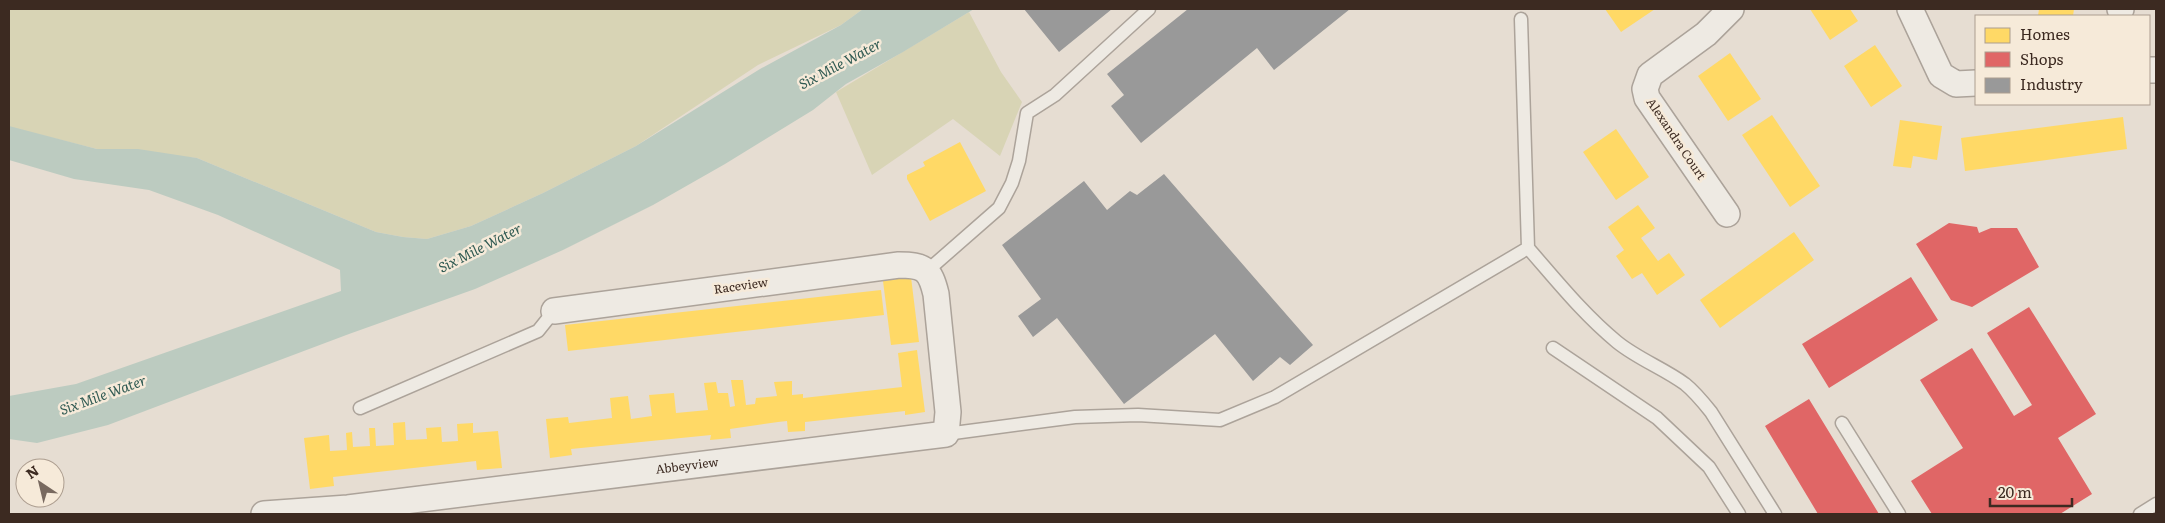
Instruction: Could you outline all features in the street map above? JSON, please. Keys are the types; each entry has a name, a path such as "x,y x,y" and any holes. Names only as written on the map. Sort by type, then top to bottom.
{"street":[{"name":"Alexandra Court","path":"1727,214 1647,98 1645,89 1652,74 1706,34 1731,9"},
{"path":"1910,9 1941,75 1956,84 1975,83"},
{"name":"Raceview","path":"554,311 899,264 916,265 927,271"},
{"path":"927,271 933,282 936,294 948,412 946,434"},
{"name":"Abbeyview","path":"264,514 348,508 946,434"}],"lane":[{"path":"927,271 999,208 1012,183 1019,161 1027,113 1055,95 1149,9"},
{"path":"1521,19 1528,248 1589,317 1617,342 1636,356 1661,368 1686,385 1698,397 1711,412 1775,514"},
{"path":"946,434 1075,417 1138,416 1220,420 1275,398 1528,248"},
{"path":"360,408 538,331 554,311"},
{"path":"1553,348 1657,418 1709,467 1740,514"},
{"path":"1842,423 1899,514"},
{"path":"2140,514 2156,504"}],"shaded area":[{"path":"9,9 863,9 841,25 758,65 636,146 543,193 471,226 427,239 376,232 197,158 97,149 29,132 9,130"},
{"path":"969,12 1001,72 1022,102 1000,156 953,119 872,175 836,92"}],"water":[{"name":"Six Mile Water","path":"863,9 974,9 846,84 813,110 725,164 653,205 563,250 475,289 349,334 108,425 37,443 9,439 9,396 76,384 341,291 340,270 218,215 149,190 74,179 9,160 9,126 97,149 138,149 197,158 376,232 427,239 471,226 543,193 636,146 760,69 841,25"}],"building: Homes":[{"path":"1605,9 1655,9 1621,32"},
{"path":"1810,9 1850,9 1858,21 1830,40"},
{"path":"2039,9 2074,9 2073,15 2038,15"},
{"path":"1875,45 1902,86 1871,107 1844,66"},
{"path":"1730,53 1761,99 1728,121 1698,76"},
{"path":"1772,115 1820,186 1790,207 1742,135"},
{"path":"2123,117 2127,149 1965,171 1961,138"},
{"path":"1900,120 1942,126 1937,160 1913,156 1911,168 1893,166"},
{"path":"1616,129 1649,177 1616,200 1583,152"},
{"path":"960,142 986,191 930,221 907,179 907,175 925,166 923,162"},
{"path":"1638,205 1655,228 1641,238 1658,261 1669,253 1685,275 1657,295 1642,273 1632,279 1616,256 1624,250 1608,227"},
{"path":"1794,232 1814,260 1720,328 1700,300"},
{"path":"911,277 919,342 891,345 883,281"},
{"path":"881,290 884,315 568,351 565,325"},
{"path":"917,350 925,412 905,415 905,411 805,422 805,431 788,432 787,421 778,422 730,429 731,438 710,440 711,435 571,449 572,455 550,458 546,419 568,417 569,423 612,418 610,398 628,396 631,419 652,416 649,395 674,393 676,413 708,410 704,383 716,382 718,393 728,393 730,407 735,406 731,380 743,380 746,405 755,404 756,398 777,396 774,382 792,381 792,395 803,394 803,398 902,387 898,353"},
{"path":"405,422 406,440 427,439 426,428 441,427 442,442 458,441 457,424 473,423 473,433 498,431 502,468 477,470 476,461 333,477 334,486 310,489 304,438 329,435 330,451 347,450 346,433 352,432 353,447 370,446 369,428 375,428 376,446 394,445 393,423"}],"building: Shops":[{"path":"1949,223 1977,227 1979,233 1991,228 2017,228 2039,267 1972,307 1951,300 1916,244"},
{"path":"1911,277 1938,320 1829,388 1802,344"},
{"path":"2029,307 2096,414 2058,438 2092,494 2060,514 1932,514 1911,481 1963,448 1920,380 1972,348 2014,416 2032,405 1987,333"},
{"path":"1809,399 1879,514 1818,514 1765,426"}],"building: Industry":[{"path":"1024,9 1112,9 1059,52"},
{"path":"1188,9 1350,9 1274,70 1257,48 1141,143 1111,106 1124,95 1107,74"},
{"path":"1164,174 1313,345 1290,365 1280,357 1253,381 1215,334 1124,404 1057,318 1033,337 1018,316 1041,299 1002,245 1084,181 1107,210 1130,191 1137,195"}]}
